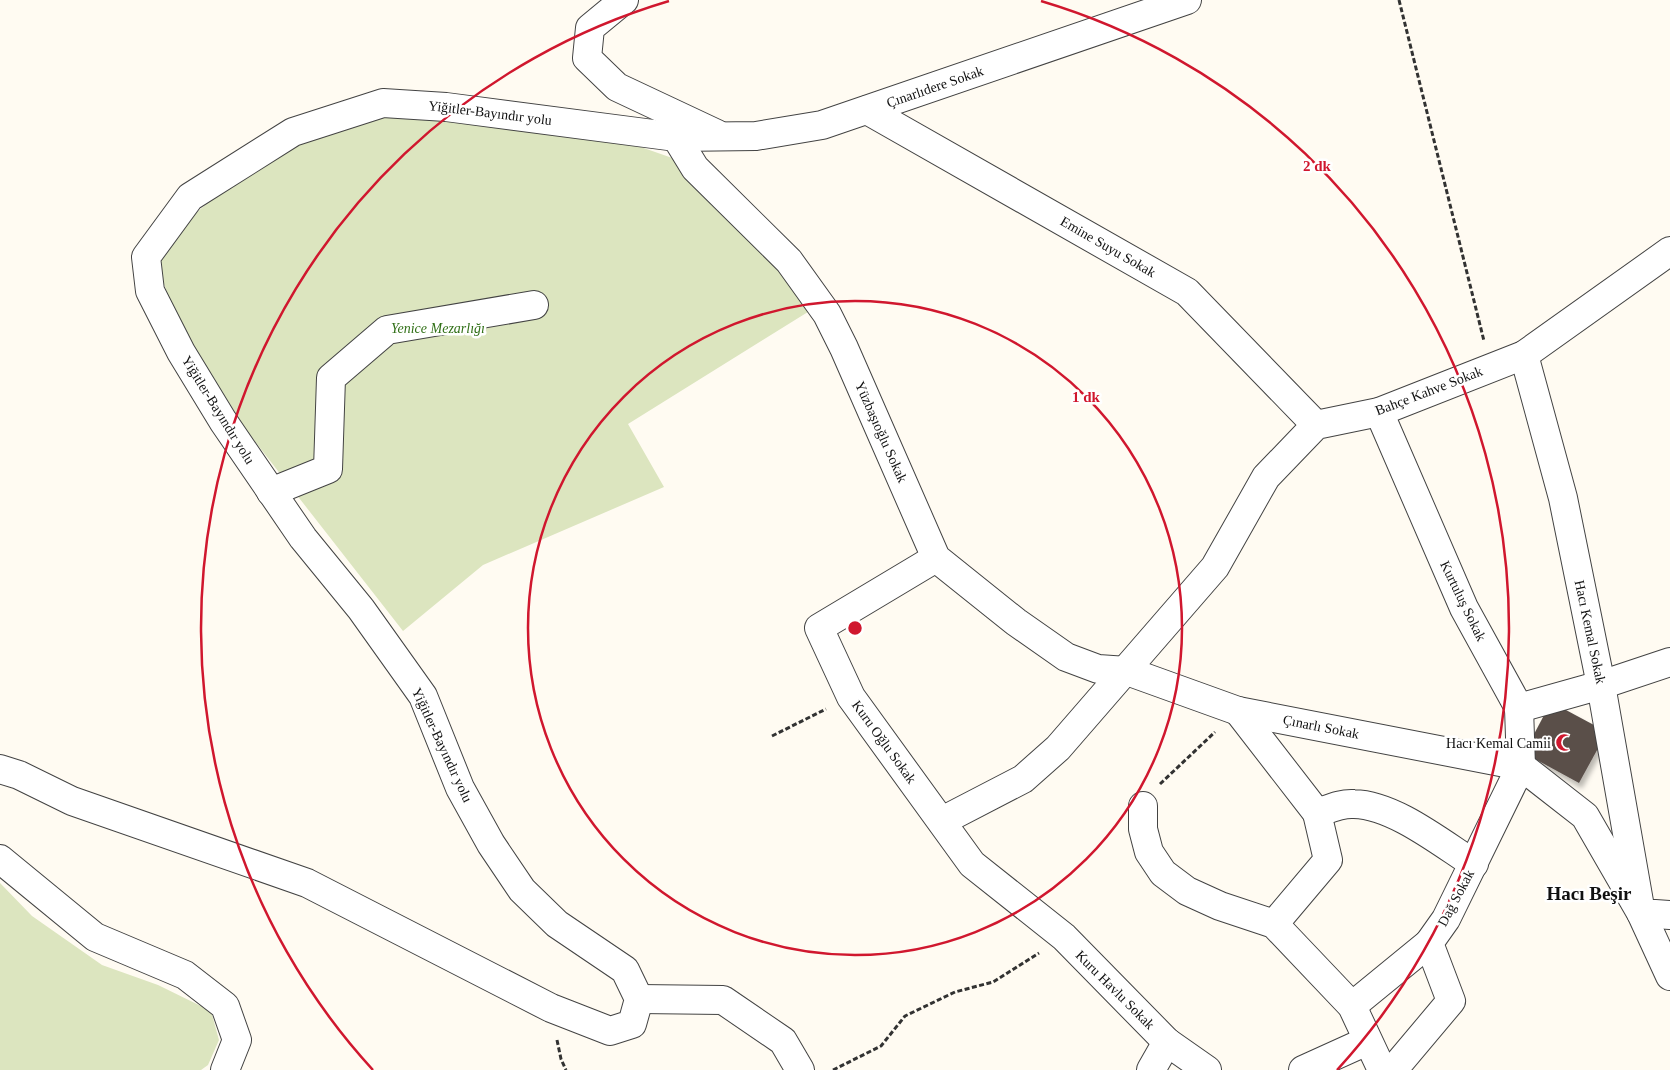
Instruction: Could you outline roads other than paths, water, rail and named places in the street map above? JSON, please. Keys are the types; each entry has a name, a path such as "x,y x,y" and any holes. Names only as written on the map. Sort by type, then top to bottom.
{"street":[{"path":"624,0 590,28 587,58 617,87 722,137"},
{"name":"Çınarlıdere Sokak","path":"676,137 756,136 822,125 1186,0"},
{"name":"Yiğitler-Bayındır yolu","path":"639,999 625,970 557,924 522,890 492,844 460,788 423,696 361,609 303,538 223,421 181,352 150,291 146,257 190,197 293,132 383,103 446,107 676,137"},
{"name":"Emine Suyu Sokak","path":"867,110 1187,292 1316,425"},
{"name":"Yüzbaşıoğlu Sokak","path":"676,137 695,168 789,261 827,314 844,348 936,558 1016,622 1066,657 1098,668 1127,671"},
{"name":"Bahçe Kahve Sokak","path":"1316,425 1379,412 1524,355 1670,252"},
{"path":"271,492 328,469 331,378 387,330 534,305"},
{"name":"Hacı Kemal Sokak","path":"1524,355 1563,498 1601,685 1641,913"},
{"name":"Kurtuluş Sokak","path":"1379,412 1464,608 1520,708"},
{"path":"942,821 998,794 1041,765 1127,671 1215,568 1266,477 1316,425"},
{"name":"Kuru Oğlu Sokak","path":"936,558 820,628 851,697 972,864 1064,937"},
{"path":"1520,708 1601,685 1670,662"},
{"name":"Çınarlı Sokak","path":"1127,671 1238,711 1521,766"},
{"name":"Dağ Sokak","path":"1352,1006 1429,943 1446,919 1521,766 1520,708"},
{"path":"1238,711 1317,813 1328,860 1274,924"},
{"path":"1521,766 1585,816 1641,913 1670,976"},
{"path":"0,769 19,775 72,801 307,883 551,1008 610,1030 632,1024 639,999 723,1000 783,1041 800,1070"},
{"path":"1317,813 1337,806 1353,804 1374,806 1399,818 1474,864"},
{"path":"1143,806 1143,828 1149,852 1163,873 1187,892 1220,906 1274,924 1352,1006 1382,1070"},
{"path":"0,859 95,937 185,975 225,1006 237,1040 225,1070"},
{"path":"1641,913 1670,916"},
{"name":"Kuru Havlu Sokak","path":"1064,937 1167,1042 1207,1070"},
{"path":"1394,1070 1451,1001 1429,943"},
{"path":"1302,1070 1367,1041"},
{"path":"1151,1070 1167,1042"}],"place":[{"name":"Hacı Kemal Camii","path":"1565,743"}],"district":[{"name":"Hacı Beşir","path":"1589,893"}],"park label":[{"name":"Yenice Mezarlığı","path":"438,328"}]}
